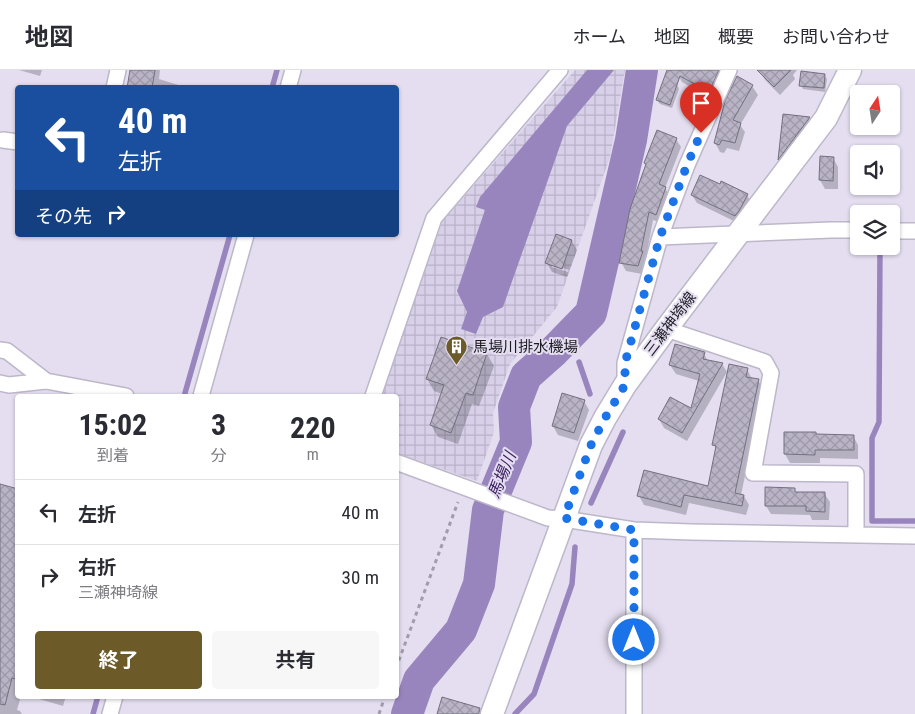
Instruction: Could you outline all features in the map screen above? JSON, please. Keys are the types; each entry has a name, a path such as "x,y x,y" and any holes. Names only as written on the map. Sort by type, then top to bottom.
{"main road":[{"name":"三瀬神埼線","path":"492,714 591,445 605,418 625,385 826,118 850,70"}],"street":[{"path":"115,85 118,70"},
{"path":"289,85 292,70"},
{"path":"374,394 434,218 560,70"},
{"path":"625,385 625,363 660,237 687,165 729,70"},
{"path":"660,237 850,230"},
{"path":"900,231 915,231"},
{"path":"202,394 245,237"},
{"path":"666,330 765,362 771,373 752,473 856,474 856,535"},
{"path":"0,350 7,351 46,381"},
{"path":"0,383 9,385 46,381 115,394"},
{"path":"399,463 548,518 564,518 634,530 915,536"},
{"path":"634,530 634,714"},
{"path":"110,714 115,699"}],"path":[{"path":"399,660 464,487"},
{"path":"379,714 385,699"}],"shaded area":[{"path":"575,70 625,70 610,157 557,307 510,364 493,413 494,432 477,481 399,454 399,394 382,394 442,222"},
{"path":"587,70 614,70 567,126 503,307 483,317 476,334 461,329 467,312 457,291 485,210 476,207 480,197"}],"building":[{"path":"130,70 155,70 152,85 128,85"},
{"path":"667,70 719,70 709,92 680,76 670,105 656,100"},
{"path":"757,70 791,70 774,87"},
{"path":"801,71 825,74 824,88 799,86"},
{"path":"737,76 753,85 733,120 741,123 735,143 722,140 719,145 714,143 725,101"},
{"path":"783,114 810,117 778,160"},
{"path":"657,130 677,138 659,184 666,187 656,215 649,212 641,251 643,251 638,266 619,263 630,209 646,164 644,163"},
{"path":"820,156 834,157 833,181 819,180"},
{"path":"700,175 720,184 721,181 748,194 735,216 691,195"},
{"path":"556,234 572,240 562,269 545,263"},
{"name":"馬場川排水機場","path":"441,337 487,353 473,395 466,393 451,433 430,425 444,385 426,379"},
{"path":"675,344 705,352 703,359 723,363 682,433 658,419 670,397 691,408 700,374 669,365"},
{"path":"729,364 748,368 746,377 759,379 735,493 744,495 742,506 684,495 681,507 637,496 644,470 708,486 716,446 712,445"},
{"path":"562,393 585,400 574,433 552,426"},
{"path":"784,432 854,435 854,450 815,450 815,455 784,454"},
{"path":"0,484 15,488 15,679 12,678 5,705 0,704"},
{"path":"765,487 795,488 795,492 825,492 825,512 806,511 806,506 765,506"},
{"path":"442,697 480,708 479,714 437,714"}],"waterway":[{"path":"273,85 277,70"},
{"name":"馬場川","path":"407,714 419,680 461,630 479,584 488,510 516,442 514,407 526,376 553,352 591,313 631,140 642,70"},
{"path":"185,393 229,237"},
{"path":"880,255 879,422 872,438 872,521 915,521"},
{"path":"569,336 574,350"},
{"path":"579,362 590,394"},
{"path":"591,503 623,432"},
{"path":"515,714 534,694 572,584 575,547"},
{"path":"93,714 97,699"}],"place":[{"name":"馬場川排水機場","path":"457,366"}],"route":[{"path":"634,640 634,530 564,518 591,445 625,385 625,363 660,237 701,133"}]}
